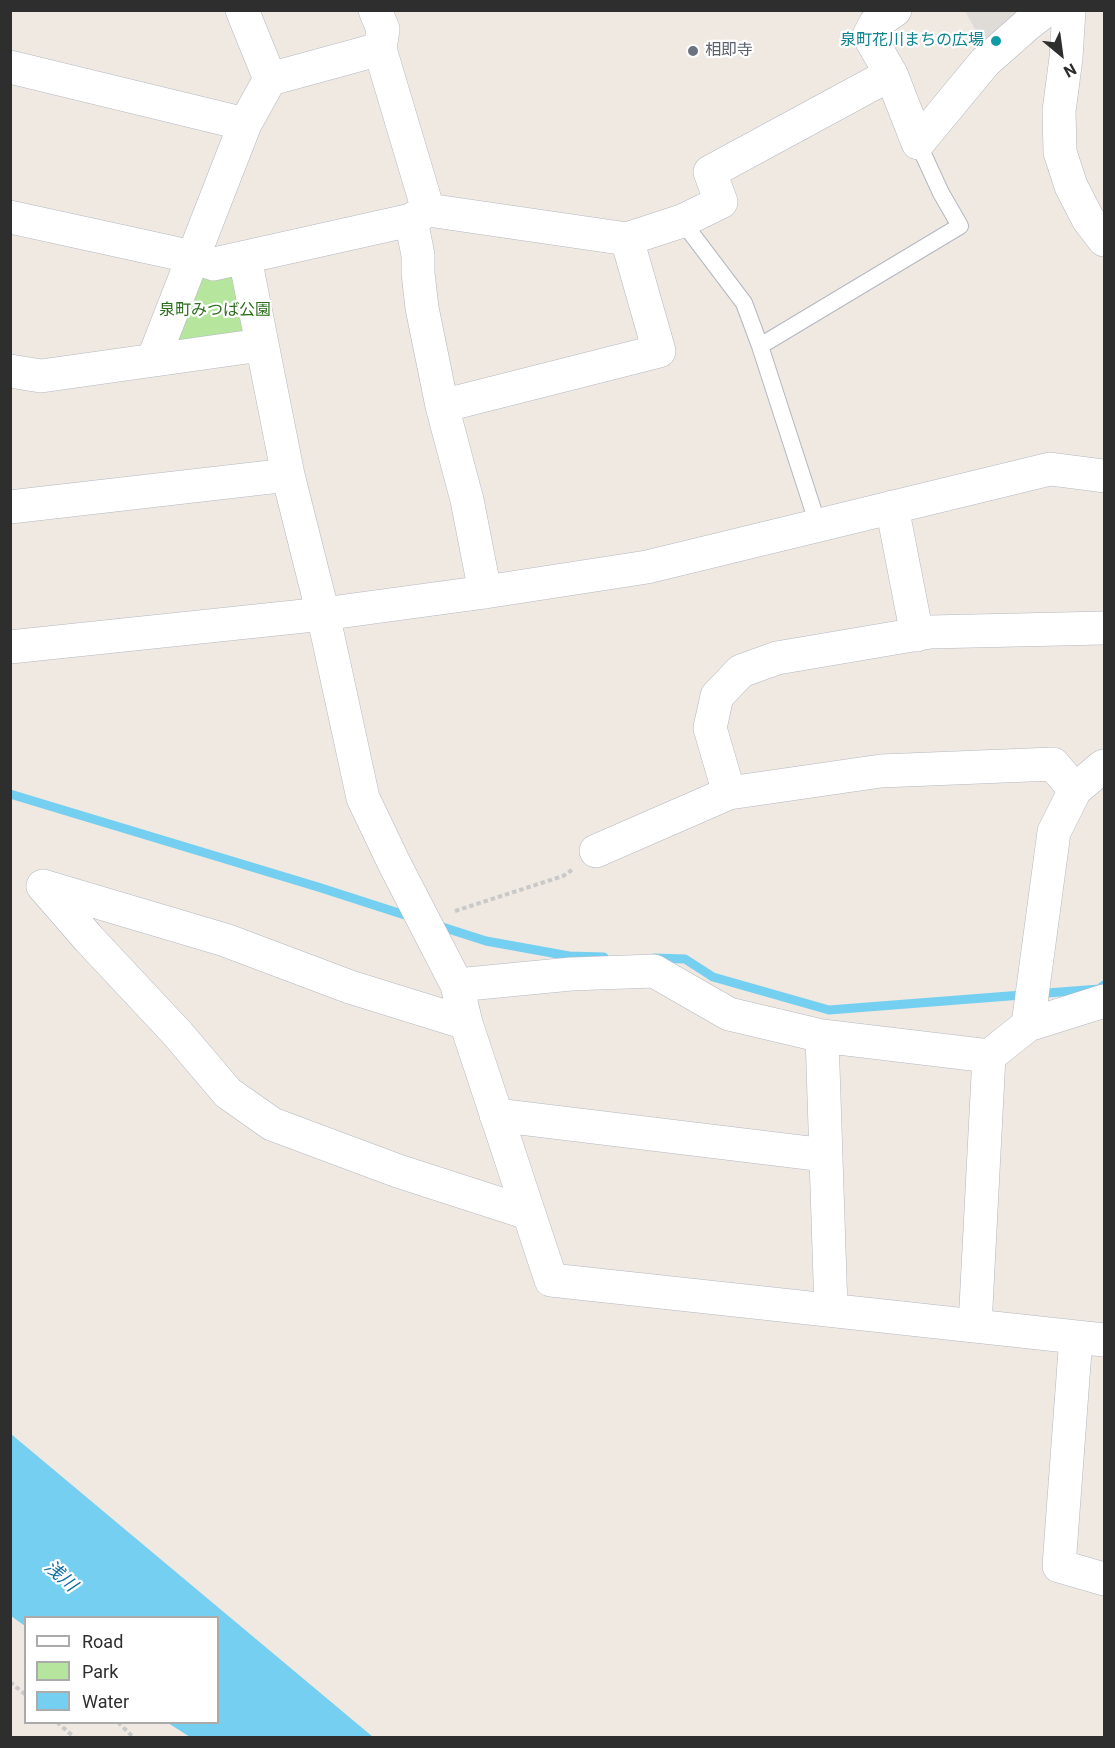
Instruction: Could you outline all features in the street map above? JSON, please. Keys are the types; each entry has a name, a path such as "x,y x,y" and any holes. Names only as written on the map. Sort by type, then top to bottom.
{"street":[{"path":"242,10 270,79"},
{"path":"375,10 383,28 380,50 419,215 417,273 422,308 442,406 467,500 485,592"},
{"path":"896,10 875,24 869,36 891,74 918,143 985,62 1046,10"},
{"path":"1069,10 1059,111 1060,152 1075,195 1088,219 1104,240"},
{"path":"153,360 244,124 270,79 380,50"},
{"path":"10,67 244,124"},
{"path":"10,217 194,257 214,264 419,215 627,239 682,221 722,202 710,172 891,74"},
{"path":"442,406 659,351 627,239"},
{"path":"245,258 288,475 323,614 363,798 394,865 457,985 466,1023 551,1280 1090,1338 1059,1566 1104,1580"},
{"path":"10,371 41,375 261,345"},
{"path":"10,647 323,614 647,567 1050,469 1104,476"},
{"path":"10,507 288,475"},
{"path":"892,507 917,635"},
{"path":"729,793 710,728 717,696 741,671 777,658 930,632 1104,628"},
{"path":"596,851 729,793 881,771 1053,764 1075,790"},
{"path":"1028,1025 1054,832 1075,790 1104,766"},
{"path":"466,1023 350,987 225,940 43,886 177,1033 228,1093 272,1124 398,1171 528,1213"},
{"path":"457,985 571,974 654,971 729,1014 822,1036 989,1056 1028,1025 1104,1001"},
{"path":"822,1036 831,1310"},
{"path":"975,1326 989,1056"},
{"path":"496,1115 825,1155"}],"lane":[{"path":"760,346 960,226 941,193 918,143"},
{"path":"682,221 744,303 818,525"}],"path":[{"path":"424,921 562,876 596,851"},
{"path":"10,1682 24,1693"},
{"path":"59,1724 75,1737"},
{"path":"120,1724 134,1737"}],"green space":[{"name":"泉町みつば公園","path":"193,257 245,258 261,345 153,360"}],"shaded area":[{"name":"泉町花川まちの広場","path":"965,11 1046,11 991,58"}],"water":[{"name":"浅川","path":"11,1434 373,1737 190,1737 170,1724 219,1724 219,1616 24,1616 24,1625 11,1616"}],"waterway":[{"path":"10,794 411,917"},
{"path":"436,925 486,941 569,956 604,957"},
{"path":"654,958 685,959 713,977 829,1010 1099,989 1104,985"}],"place":[{"name":"泉町花川まちの広場","path":"996,41"},
{"name":"相即寺","path":"693,51"}]}
